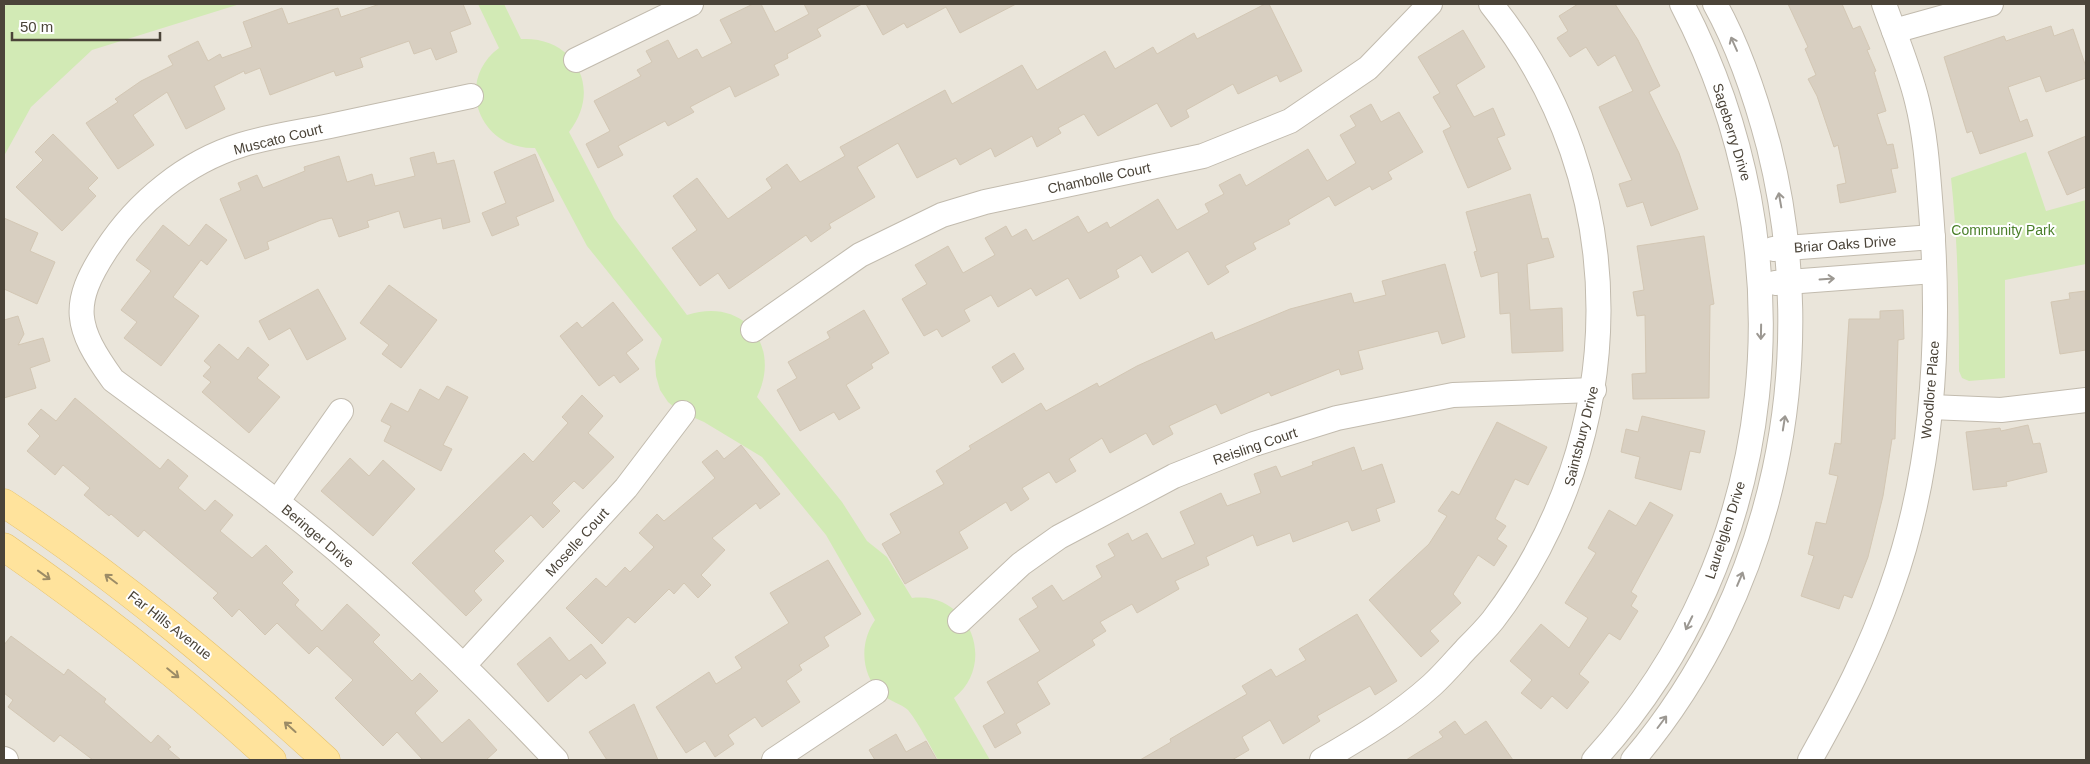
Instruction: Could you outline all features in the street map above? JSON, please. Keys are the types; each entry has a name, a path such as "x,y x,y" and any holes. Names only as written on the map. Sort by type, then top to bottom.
{"main road":[{"name":"Far Hills Avenue","path":"4,503 94,565 207,654 326,760"},
{"path":"4,547 126,636 189,687 272,760"}],"street":[{"path":"576,60 691,4"},
{"name":"Chambolle Court","path":"754,330 860,255 942,215 985,202 1203,156 1290,121 1368,68 1430,4"},
{"name":"Saintsbury Drive","path":"1322,760 1372,731 1432,685 1492,621 1532,564 1566,494 1594,390 1600,303 1595,243 1578,166 1557,110 1515,34 1491,4"},
{"name":"Sageberry Drive","path":"1682,4 1707,56 1737,139 1750,195 1759,267"},
{"path":"1715,4 1745,69 1756,99 1778,187 1789,265"},
{"name":"Woodlore Place","path":"1810,760 1860,669 1892,587 1916,503 1931,407 1936,329 1929,172 1917,101 1884,4"},
{"path":"1894,31 1991,4"},
{"name":"Muscato Court","path":"81,319 81,300 89,276 121,226 164,185 191,168 240,145 471,96"},
{"name":"Briar Oaks Drive","path":"1759,267 1789,265 1933,237"},
{"name":"Briar Oaks Drive","path":"1759,267 1789,265 1934,271"},
{"name":"Laurelglen Drive","path":"1633,760 1668,714 1697,670 1720,626 1754,542 1773,478 1786,410 1791,350 1789,265"},
{"name":"Laurelglen Drive","path":"1594,760 1639,706 1666,667 1704,591 1717,558 1739,491 1752,428 1760,361 1759,267"},
{"name":"Beringer Drive","path":"81,319 96,356 113,380 277,502 371,581 464,665 556,760"},
{"name":"Reisling Court","path":"960,621 1021,564 1059,537 1174,476 1254,444 1337,418 1453,395 1594,390"},
{"path":"1931,407 2001,410 2086,400"},
{"path":"277,502 341,411"},
{"name":"Moselle Court","path":"464,665 626,488 683,413"},
{"path":"774,760 876,692"}],"shaded area":[{"path":"4,4 2086,4 2086,760 4,760"}],"green space":[{"path":"7,4 240,4 92,50 31,107 4,156 4,7"},
{"path":"478,4 504,4 521,39 540,40 556,46 569,56 578,68 583,83 583,99 579,116 569,132 614,218 687,315 707,311 726,313 741,319 753,330 761,344 765,360 764,378 757,397 842,502 867,541 887,557 912,598 932,599 949,606 962,617 971,632 975,649 974,667 967,683 954,698 990,760 938,760 908,710 881,694 869,678 864,658 866,639 875,620 826,535 762,457 704,422 679,411 668,402 660,390 656,376 655,361 662,339 587,246 535,148 516,146 499,138 487,126 479,111 476,95 478,78 485,62 499,48"},
{"name":"Community Park","path":"2026,152 2046,211 2086,200 2086,264 2005,280 2005,378 1969,381 1962,378 1959,371 1958,274 1951,178"}],"building":[{"path":"380,4 463,4 471,24 450,32 457,52 436,60 431,48 414,54 409,41 360,58 363,67 336,76 334,71 270,95 260,68 245,74 244,71 214,86 225,109 186,129 167,92 133,115 154,145 118,169 86,123 118,102 115,99 141,81 173,65 168,56 198,41 208,61 220,54 222,58 252,47 243,22 282,8 288,24 338,8 341,17"},
{"path":"753,4 761,4 775,32 809,14 804,4 862,4 817,29 821,36 787,54 788,58 774,65 779,75 735,97 730,86 690,107 694,112 668,126 665,121 618,146 623,155 598,168 586,144 610,131 594,101 641,76 637,70 652,62 646,51 668,40 678,59 697,49 702,58 732,43 720,20"},
{"path":"866,4 1016,4 960,33 946,7 907,28 904,23 883,35"},
{"path":"1265,4 1269,4 1302,71 1280,82 1277,75 1238,94 1233,84 1186,110 1189,117 1171,127 1157,103 1098,136 1084,114 1058,128 1061,133 1037,147 1032,136 995,157 991,148 960,165 956,158 917,178 898,143 857,167 875,197 829,224 831,228 811,242 806,235 729,289 718,273 700,286 672,248 697,230 673,196 697,178 728,219 772,188 766,179 787,164 800,182 845,156 840,147 945,90 952,104 1022,65 1037,90 1105,51 1115,69 1153,47 1157,54 1194,33 1197,39"},
{"path":"1578,4 1615,4 1638,40 1660,86 1649,92 1679,153 1698,209 1651,226 1643,202 1627,207 1619,184 1632,180 1599,107 1633,91 1615,55 1598,66 1586,47 1570,57 1557,38 1568,31 1559,16"},
{"path":"1788,4 1842,4 1853,29 1860,26 1870,49 1867,50 1876,71 1874,72 1886,111 1877,114 1887,145 1893,144 1898,168 1891,169 1896,192 1840,203 1837,185 1846,183 1838,145 1834,147 1817,96 1808,79 1816,75 1805,49 1808,47"},
{"path":"2051,26 2054,36 2073,29 2086,67 2086,78 2046,92 2040,76 2008,87 2020,122 2027,119 2033,136 1980,154 1972,131 1967,133 1944,57 2004,36 2006,41"},
{"path":"1463,30 1485,67 1456,85 1474,117 1493,108 1505,135 1497,138 1511,169 1468,188 1443,131 1451,127 1433,97 1440,93 1418,57"},
{"path":"1371,104 1381,122 1399,112 1423,152 1388,172 1392,179 1372,190 1370,186 1335,206 1329,196 1288,220 1290,224 1253,243 1256,249 1225,266 1229,272 1208,285 1188,251 1152,273 1141,255 1116,270 1119,277 1080,299 1068,278 1036,296 1031,288 998,307 991,295 964,310 970,321 942,337 937,329 924,336 902,299 927,284 915,265 948,246 963,273 995,255 985,238 1006,226 1012,237 1026,229 1033,241 1078,216 1088,233 1107,222 1110,228 1158,199 1177,230 1209,212 1205,204 1224,194 1219,185 1240,174 1246,186 1308,149 1327,181 1356,163 1340,135 1356,126 1350,116"},
{"path":"53,134 98,178 88,188 96,196 62,231 16,187 43,160 35,152"},
{"path":"2086,136 2086,187 2067,195 2048,152"},
{"path":"434,152 437,164 454,160 470,222 443,229 441,218 404,228 399,211 367,221 369,227 339,237 332,218 321,220 267,242 269,249 245,259 220,199 241,190 238,183 257,175 263,188 305,171 304,167 339,156 347,182 372,174 375,186 415,176 410,158"},
{"path":"535,154 554,201 516,217 519,225 492,236 482,213 506,203 494,172"},
{"path":"1530,194 1542,239 1548,238 1554,257 1527,264 1530,310 1562,308 1563,351 1512,353 1510,313 1500,314 1498,272 1481,277 1474,252 1477,251 1466,212"},
{"path":"4,218 38,233 30,251 55,262 37,304 4,289"},
{"path":"206,224 227,240 207,265 201,260 173,297 199,316 161,366 124,338 137,322 121,310 151,271 136,260 163,225 189,246"},
{"path":"1704,236 1714,304 1710,305 1709,398 1633,399 1632,374 1646,373 1645,315 1637,316 1633,292 1644,290 1637,246"},
{"path":"1445,264 1465,337 1442,344 1438,331 1358,351 1363,369 1341,375 1339,369 1271,396 1269,392 1221,414 1216,404 1169,426 1173,434 1153,445 1146,433 1110,453 1102,438 1069,459 1076,471 1056,483 1049,472 1022,488 1029,499 1011,511 1006,502 959,532 968,548 905,584 882,544 901,533 890,514 944,484 936,471 971,449 969,446 1041,403 1046,411 1097,383 1099,387 1137,366 1212,332 1215,340 1290,309 1351,293 1354,303 1386,295 1382,281"},
{"path":"389,285 437,320 401,368 382,354 389,345 360,323"},
{"path":"318,289 346,339 307,360 290,328 269,340 259,321"},
{"path":"2085,291 2086,350 2060,354 2051,302 2070,299 2069,293"},
{"path":"613,302 643,340 626,353 639,369 620,383 614,375 599,386 560,336 577,322 582,328"},
{"path":"864,310 889,353 871,364 873,368 846,385 860,408 839,420 834,412 800,431 777,390 797,378 788,362 830,338 827,332"},
{"path":"1903,310 1904,339 1898,340 1895,439 1892,439 1883,496 1868,557 1852,598 1844,595 1839,609 1801,596 1814,556 1808,554 1816,522 1826,524 1838,476 1829,474 1835,443 1841,444 1849,319 1880,319 1880,311"},
{"path":"18,316 24,334 18,345 43,338 50,361 30,368 36,388 4,398 4,320"},
{"path":"219,344 238,360 248,347 269,365 257,378 280,397 249,433 202,392 211,382 203,376 211,367 204,361"},
{"path":"1014,353 1024,369 1002,383 992,367"},
{"path":"447,386 468,397 443,445 452,449 441,471 384,441 391,426 381,421 391,403 408,412 420,389 439,400"},
{"path":"582,395 603,416 588,433 614,457 583,489 574,481 552,503 560,511 543,528 531,515 494,551 504,561 474,591 482,600 466,616 412,563 524,453 533,462 568,423 562,417"},
{"path":"75,398 160,469 168,459 188,476 178,488 205,511 215,500 233,515 220,531 252,558 266,545 293,572 282,583 299,600 295,605 322,631 347,604 380,635 373,642 412,681 420,673 438,691 415,713 442,743 469,719 497,750 486,760 423,760 397,732 383,746 335,698 353,680 317,646 309,654 277,623 265,635 239,609 232,617 213,598 218,593 144,530 138,537 111,514 109,516 84,495 90,488 63,465 55,475 27,451 40,436 28,424 41,409 56,421"},
{"path":"1642,416 1705,431 1700,453 1690,451 1681,490 1635,478 1640,457 1621,452 1626,429 1638,432"},
{"path":"1497,422 1547,447 1528,485 1515,479 1495,519 1506,526 1497,539 1507,546 1494,566 1478,555 1453,594 1461,603 1430,631 1439,641 1421,657 1369,600 1429,544 1447,516 1438,511 1452,491 1459,495"},
{"path":"2028,425 2033,444 2040,443 2047,472 2006,482 2007,486 1973,490 1966,432 2000,428 2001,431"},
{"path":"741,445 780,494 760,509 756,503 712,538 725,550 701,575 711,585 698,598 684,583 674,594 669,589 635,623 628,617 602,644 566,608 596,578 606,587 625,567 630,572 654,547 639,533 657,514 664,521 715,478 702,462 717,450 724,459"},
{"path":"1354,447 1362,471 1382,464 1395,502 1376,509 1380,521 1352,531 1348,521 1293,542 1290,533 1257,546 1253,535 1206,557 1209,565 1175,581 1179,589 1137,613 1132,604 1100,622 1106,631 1092,640 1095,645 1037,682 1050,704 1016,724 1021,733 995,748 983,726 1005,713 987,682 1040,651 1019,619 1038,607 1032,598 1052,585 1063,601 1102,577 1096,566 1115,556 1108,544 1128,533 1132,541 1147,533 1162,559 1195,544 1180,512 1221,493 1227,506 1261,493 1254,474 1276,466 1281,477 1313,465 1312,462"},
{"path":"350,458 369,476 383,460 415,489 373,536 321,491"},
{"path":"1650,502 1673,515 1631,592 1637,596 1631,606 1638,611 1620,640 1609,633 1579,674 1589,682 1567,709 1552,696 1541,709 1521,693 1532,680 1510,661 1541,624 1569,648 1588,618 1565,603 1596,553 1588,548 1609,510 1636,526"},
{"path":"828,560 861,614 824,637 829,646 799,665 802,670 786,681 800,702 762,727 755,717 728,735 734,744 715,757 705,741 686,753 656,707 709,672 716,684 742,668 735,657 789,623 770,593"},
{"path":"1357,614 1397,681 1375,695 1370,686 1317,716 1320,721 1283,744 1270,720 1242,737 1249,750 1232,760 1140,760 1171,742 1170,739 1247,694 1242,686 1271,669 1276,677 1306,660 1299,649"},
{"path":"11,636 64,675 68,669 106,699 104,702 151,743 158,735 171,747 168,749 181,760 93,760 60,735 54,742 8,707 13,700 4,693 4,645"},
{"path":"550,637 569,661 591,644 606,663 586,679 581,674 548,702 517,664"},
{"path":"634,704 658,760 607,760 589,732"},
{"path":"1455,721 1465,735 1486,721 1513,760 1406,760 1443,737 1439,732"},
{"path":"896,734 906,752 926,741 937,760 875,760 869,750"}]}
